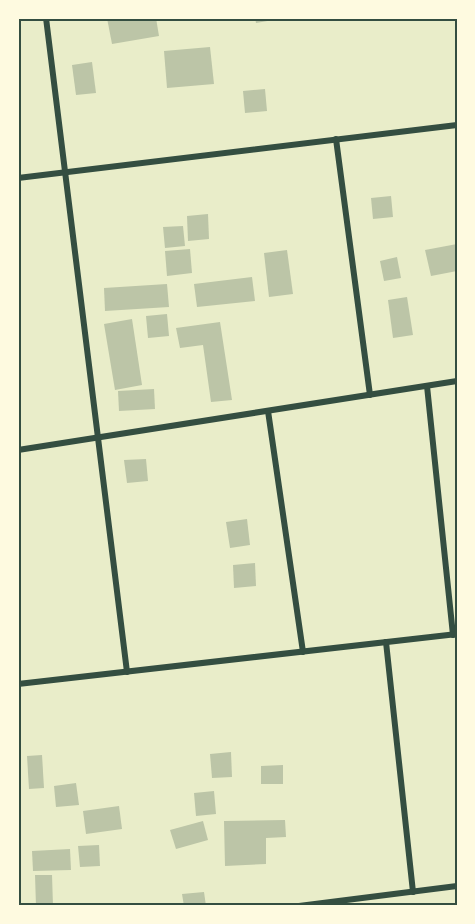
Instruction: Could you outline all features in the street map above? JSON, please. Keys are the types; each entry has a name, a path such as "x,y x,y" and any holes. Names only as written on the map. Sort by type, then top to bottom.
{"street":[{"path":"46,18 127,672"},
{"path":"18,178 457,124"},
{"path":"336,139 370,395"},
{"path":"18,450 457,381"},
{"path":"18,684 455,635 427,386"},
{"path":"268,411 303,652"},
{"path":"386,642 413,891"},
{"path":"299,906 457,886"}],"building":[{"path":"107,18 156,18 159,36 112,44"},
{"path":"255,18 279,18 279,19 256,23"},
{"path":"210,47 214,84 167,88 164,51"},
{"path":"92,62 96,93 76,95 72,65"},
{"path":"265,89 267,111 245,113 243,91"},
{"path":"391,196 393,217 373,219 371,198"},
{"path":"208,214 209,239 188,241 187,216"},
{"path":"183,226 185,246 165,248 163,227"},
{"path":"457,244 457,271 431,276 425,250"},
{"path":"190,249 192,273 167,276 165,251"},
{"path":"287,250 293,294 269,297 264,253"},
{"path":"397,257 401,278 384,281 380,261"},
{"path":"252,277 255,301 197,307 194,284"},
{"path":"167,284 169,307 105,311 104,288"},
{"path":"407,297 413,335 393,338 388,300"},
{"path":"167,314 169,336 148,338 146,316"},
{"path":"132,319 142,385 115,390 104,324"},
{"path":"220,322 232,400 211,402 203,345 180,348 176,328"},
{"path":"154,389 155,409 119,411 118,391"},
{"path":"146,459 148,481 127,483 124,460"},
{"path":"247,519 250,545 230,548 226,522"},
{"path":"255,563 256,586 234,588 233,565"},
{"path":"231,752 232,777 212,778 210,754"},
{"path":"42,755 44,788 29,789 27,756"},
{"path":"283,765 283,784 261,784 261,766"},
{"path":"76,783 79,805 56,807 54,786"},
{"path":"214,791 216,814 196,816 194,793"},
{"path":"119,806 122,829 86,834 83,811"},
{"path":"285,820 286,837 266,838 266,864 225,866 224,821"},
{"path":"203,821 208,840 176,849 170,830"},
{"path":"99,845 100,866 80,867 78,846"},
{"path":"70,849 71,870 33,871 32,851"},
{"path":"35,875 52,875 53,906 36,906"},
{"path":"204,892 206,906 184,906 182,894"}]}
